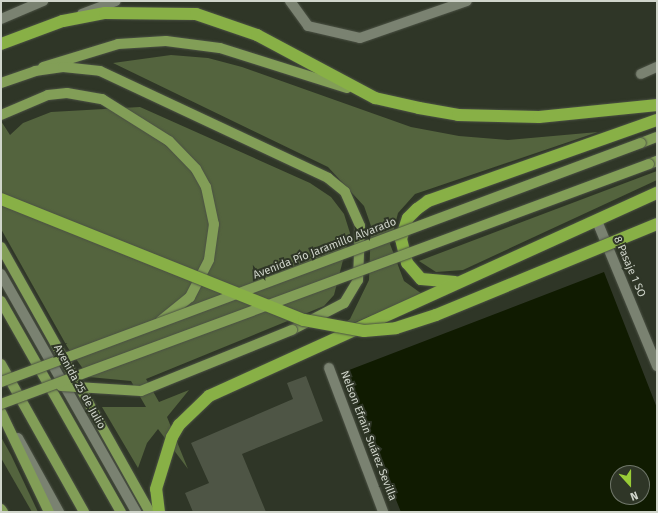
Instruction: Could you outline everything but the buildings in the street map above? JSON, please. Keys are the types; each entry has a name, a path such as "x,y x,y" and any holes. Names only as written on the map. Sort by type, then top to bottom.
{"highway":[{"path":"1,44 63,21 132,11 196,14 257,35 375,98 458,115 498,117 582,115 657,104"},
{"path":"468,280 433,283 413,272 402,250 401,239 408,218 417,209 428,201 657,120"},
{"path":"159,512 157,483 172,437 179,425 209,396 468,280 657,193"},
{"path":"1,199 304,320 364,331 396,328 436,315 657,224"}],"main road":[{"path":"1,84 97,49 166,41 220,48 375,98"},
{"path":"35,71 62,67 100,71 311,168 344,192 360,226 358,280 344,302 292,330 141,391 69,385 45,388"},
{"path":"1,115 48,95 73,94 102,99 170,141 196,169 206,187 214,224 209,260 190,297 151,327"},
{"name":"Avenida Pío Jaramillo Alvarado","path":"1,382 657,137"},
{"path":"1,406 45,388 653,163"},
{"path":"1,247 150,512"},
{"path":"1,301 121,512"},
{"path":"1,364 84,512"},
{"path":"1,412 49,512"}],"street":[{"path":"1,19 43,1"},
{"path":"63,21 116,1"},
{"path":"290,1 308,26 360,38 467,1"},
{"path":"641,74 657,67"},
{"name":"8 Pasaje 1 SO","path":"597,221 653,345 657,366"},
{"name":"Avenida 25 de Julio","path":"1,274 136,512"},
{"name":"Nelson Efraìn Suárez Sevilla","path":"329,368 384,512"},
{"path":"1,406 59,512"}],"shaded area":[{"path":"171,55 208,58 242,67 411,127 459,136 508,140 598,132 415,194 398,213 390,244 404,281 422,294 330,333 350,319 369,280 371,226 364,206 328,167 113,63"},
{"path":"140,107 310,183 331,197 344,214 350,233 334,295 324,306 146,379 159,402 189,390 167,417 188,469 158,429 147,443 138,468 102,407 146,407 131,381 89,377 68,348 1,229 1,121 10,135 23,123 51,112"},
{"path":"657,171 657,180 463,270 436,272 419,261"},
{"path":"604,272 657,408 657,512 401,512 344,372"},
{"path":"1,437 38,512 32,512 1,458"}]}
